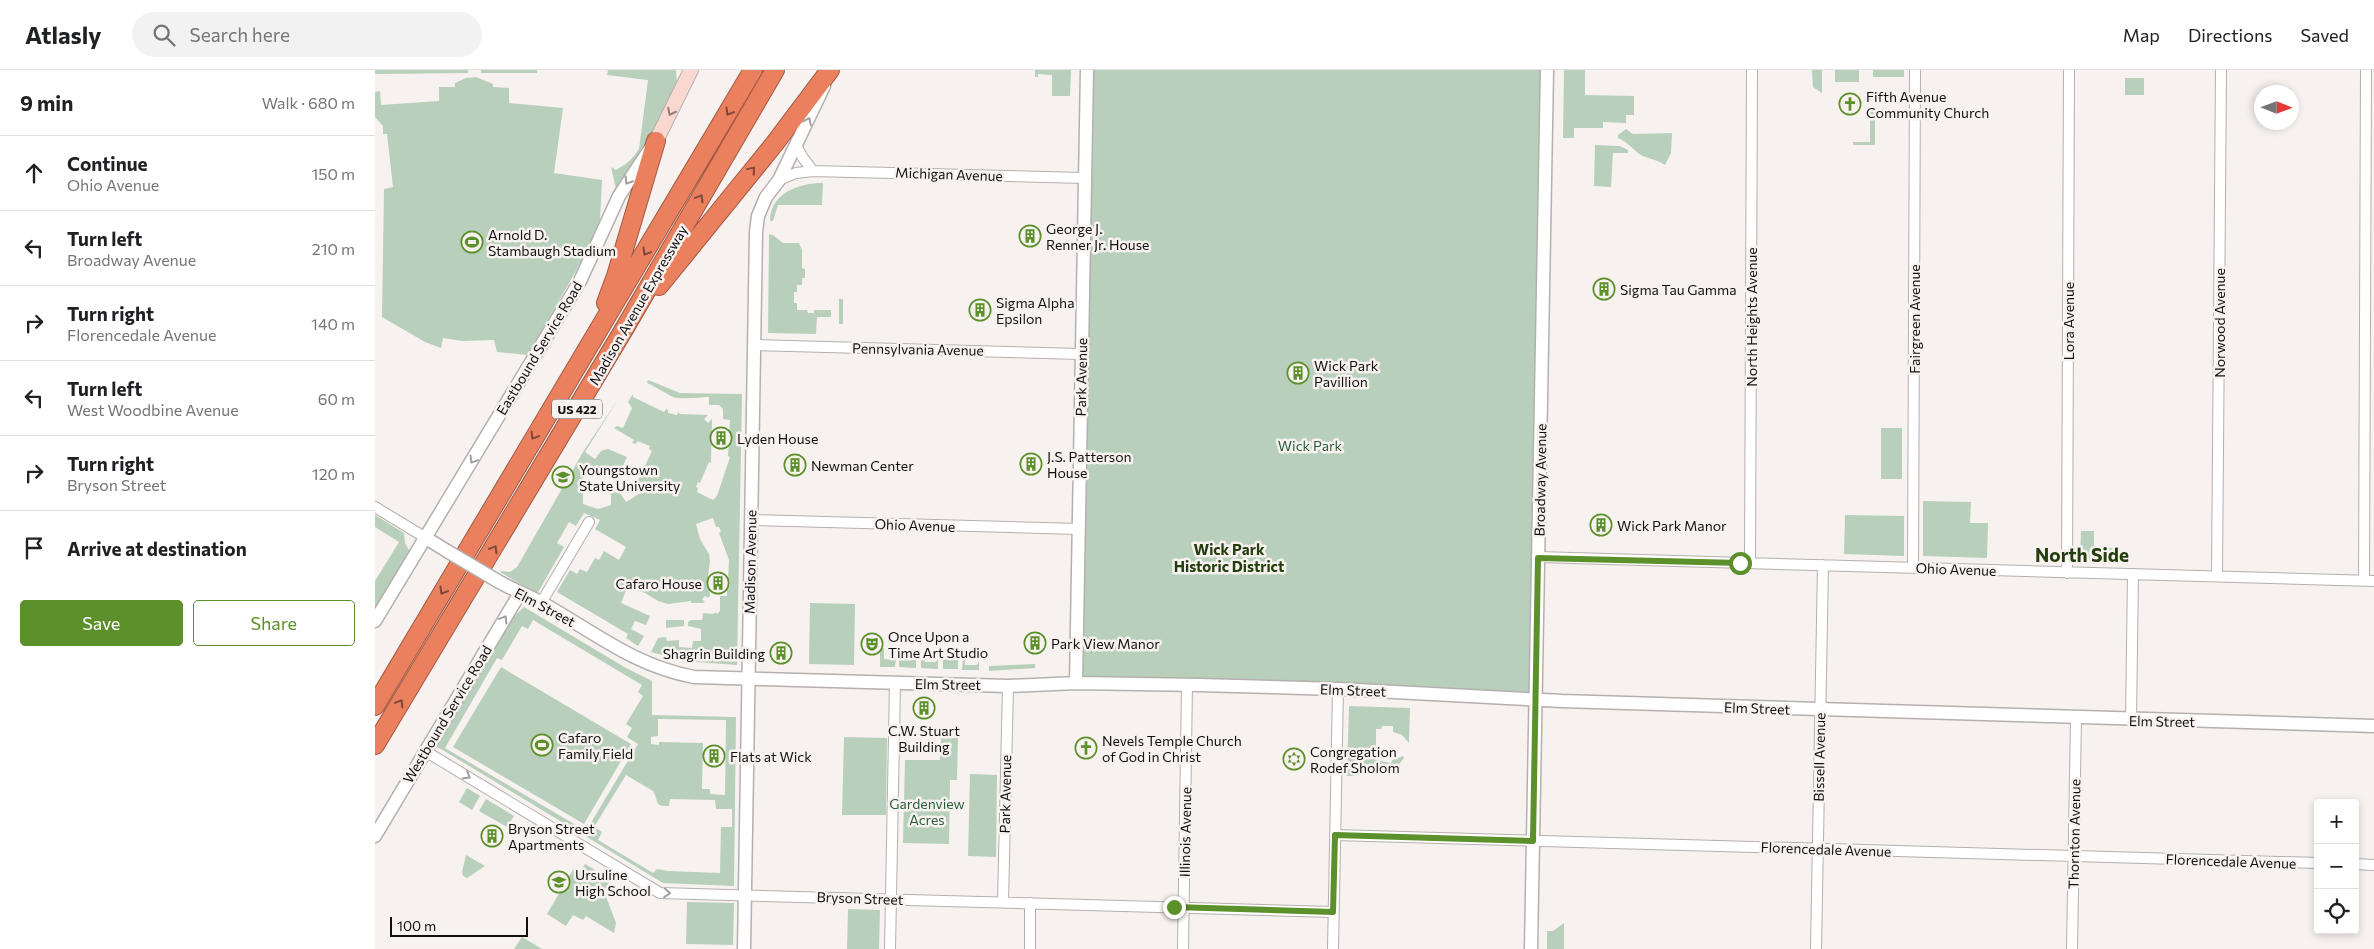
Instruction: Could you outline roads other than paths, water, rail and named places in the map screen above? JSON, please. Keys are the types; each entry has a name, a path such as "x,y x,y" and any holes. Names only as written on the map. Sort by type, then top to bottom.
{"highway":[{"name":"Madison Avenue Expressway","path":"375,706 753,70"},
{"name":"Madison Avenue Expressway","path":"375,744 623,331 775,70"},
{"path":"623,331 712,218 775,143 830,70"},
{"path":"589,347 617,276 656,141"}],"main road":[{"name":"Eastbound Service Road","path":"656,141 686,74"}],"street":[{"path":"779,180 830,70"},
{"name":"Park Avenue","path":"1076,683 1087,70"},
{"name":"Broadway Avenue","path":"1531,949 1547,70"},
{"name":"North Heights Avenue","path":"1750,563 1752,70"},
{"name":"Fairgreen Avenue","path":"1913,568 1915,70"},
{"name":"Lora Avenue","path":"2067,572 2069,70"},
{"name":"Norwood Avenue","path":"2217,576 2221,70"},
{"path":"2366,70 2369,580"},
{"name":"Eastbound Service Road","path":"375,621 580,281 619,196 656,141"},
{"path":"796,145 813,171"},
{"name":"Michigan Avenue","path":"779,180 796,173 813,171 1084,178"},
{"name":"Madison Avenue","path":"744,949 757,225 766,197 779,180"},
{"name":"Pennsylvania Avenue","path":"754,345 1081,354"},
{"name":"Elm Street","path":"375,507 496,580 541,602 633,658 655,668 694,677 1008,686 1076,683 1338,689 1536,700 2131,720 2374,726"},
{"name":"Ohio Avenue","path":"751,520 1078,529"},
{"path":"541,602 589,522"},
{"name":"Ohio Avenue","path":"1538,558 2369,580"},
{"name":"Bissell Avenue","path":"1816,949 1823,565"},
{"path":"2131,720 2133,574"},
{"name":"Westbound Service Road","path":"375,836 520,593"},
{"path":"890,949 895,683"},
{"name":"Illinois Avenue","path":"1183,949 1187,685"},
{"name":"Park Avenue","path":"1003,902 1008,686"},
{"path":"1333,949 1338,689"},
{"name":"Thornton Avenue","path":"2072,949 2076,718"},
{"name":"Bryson Street","path":"425,751 659,893 1333,912"},
{"name":"Florencedale Avenue","path":"1335,835 2314,863"},
{"path":"2359,864 2374,865"},
{"path":"1030,949 1031,903"}],"place":[{"name":"Fifth Avenue Community Church","path":"1850,104"},
{"name":"George J. Renner Jr. House","path":"1030,236"},
{"name":"Arnold D. Stambaugh Stadium","path":"472,242"},
{"name":"Sigma Tau Gamma","path":"1604,289"},
{"name":"Sigma Alpha Epsilon","path":"980,310"},
{"name":"Wick Park Pavillion","path":"1298,373"},
{"name":"Lyden House","path":"721,438"},
{"name":"J.S. Patterson House","path":"1031,464"},
{"name":"Newman Center","path":"795,465"},
{"name":"Youngstown State University","path":"563,477"},
{"name":"Wick Park Manor","path":"1601,525"},
{"name":"Cafaro House","path":"718,583"},
{"name":"Park View Manor","path":"1035,643"},
{"name":"Once Upon a Time Art Studio","path":"872,644"},
{"name":"Shagrin Building","path":"781,653"},
{"name":"C.W. Stuart Building","path":"924,708"},
{"name":"Cafaro Family Field","path":"542,745"},
{"name":"Nevels Temple Church of God in Christ","path":"1086,748"},
{"name":"Flats at Wick","path":"714,756"},
{"name":"Congregation Rodef Sholom","path":"1294,759"},
{"name":"Bryson Street Apartments","path":"492,836"},
{"name":"Ursuline High School","path":"559,882"}],"district":[{"name":"North Side","path":"2082,554"},
{"name":"Wick Park Historic District","path":"1229,558"}],"park label":[{"name":"Wick Park","path":"1310,445"},
{"name":"Gardenview Acres","path":"927,812"}]}
